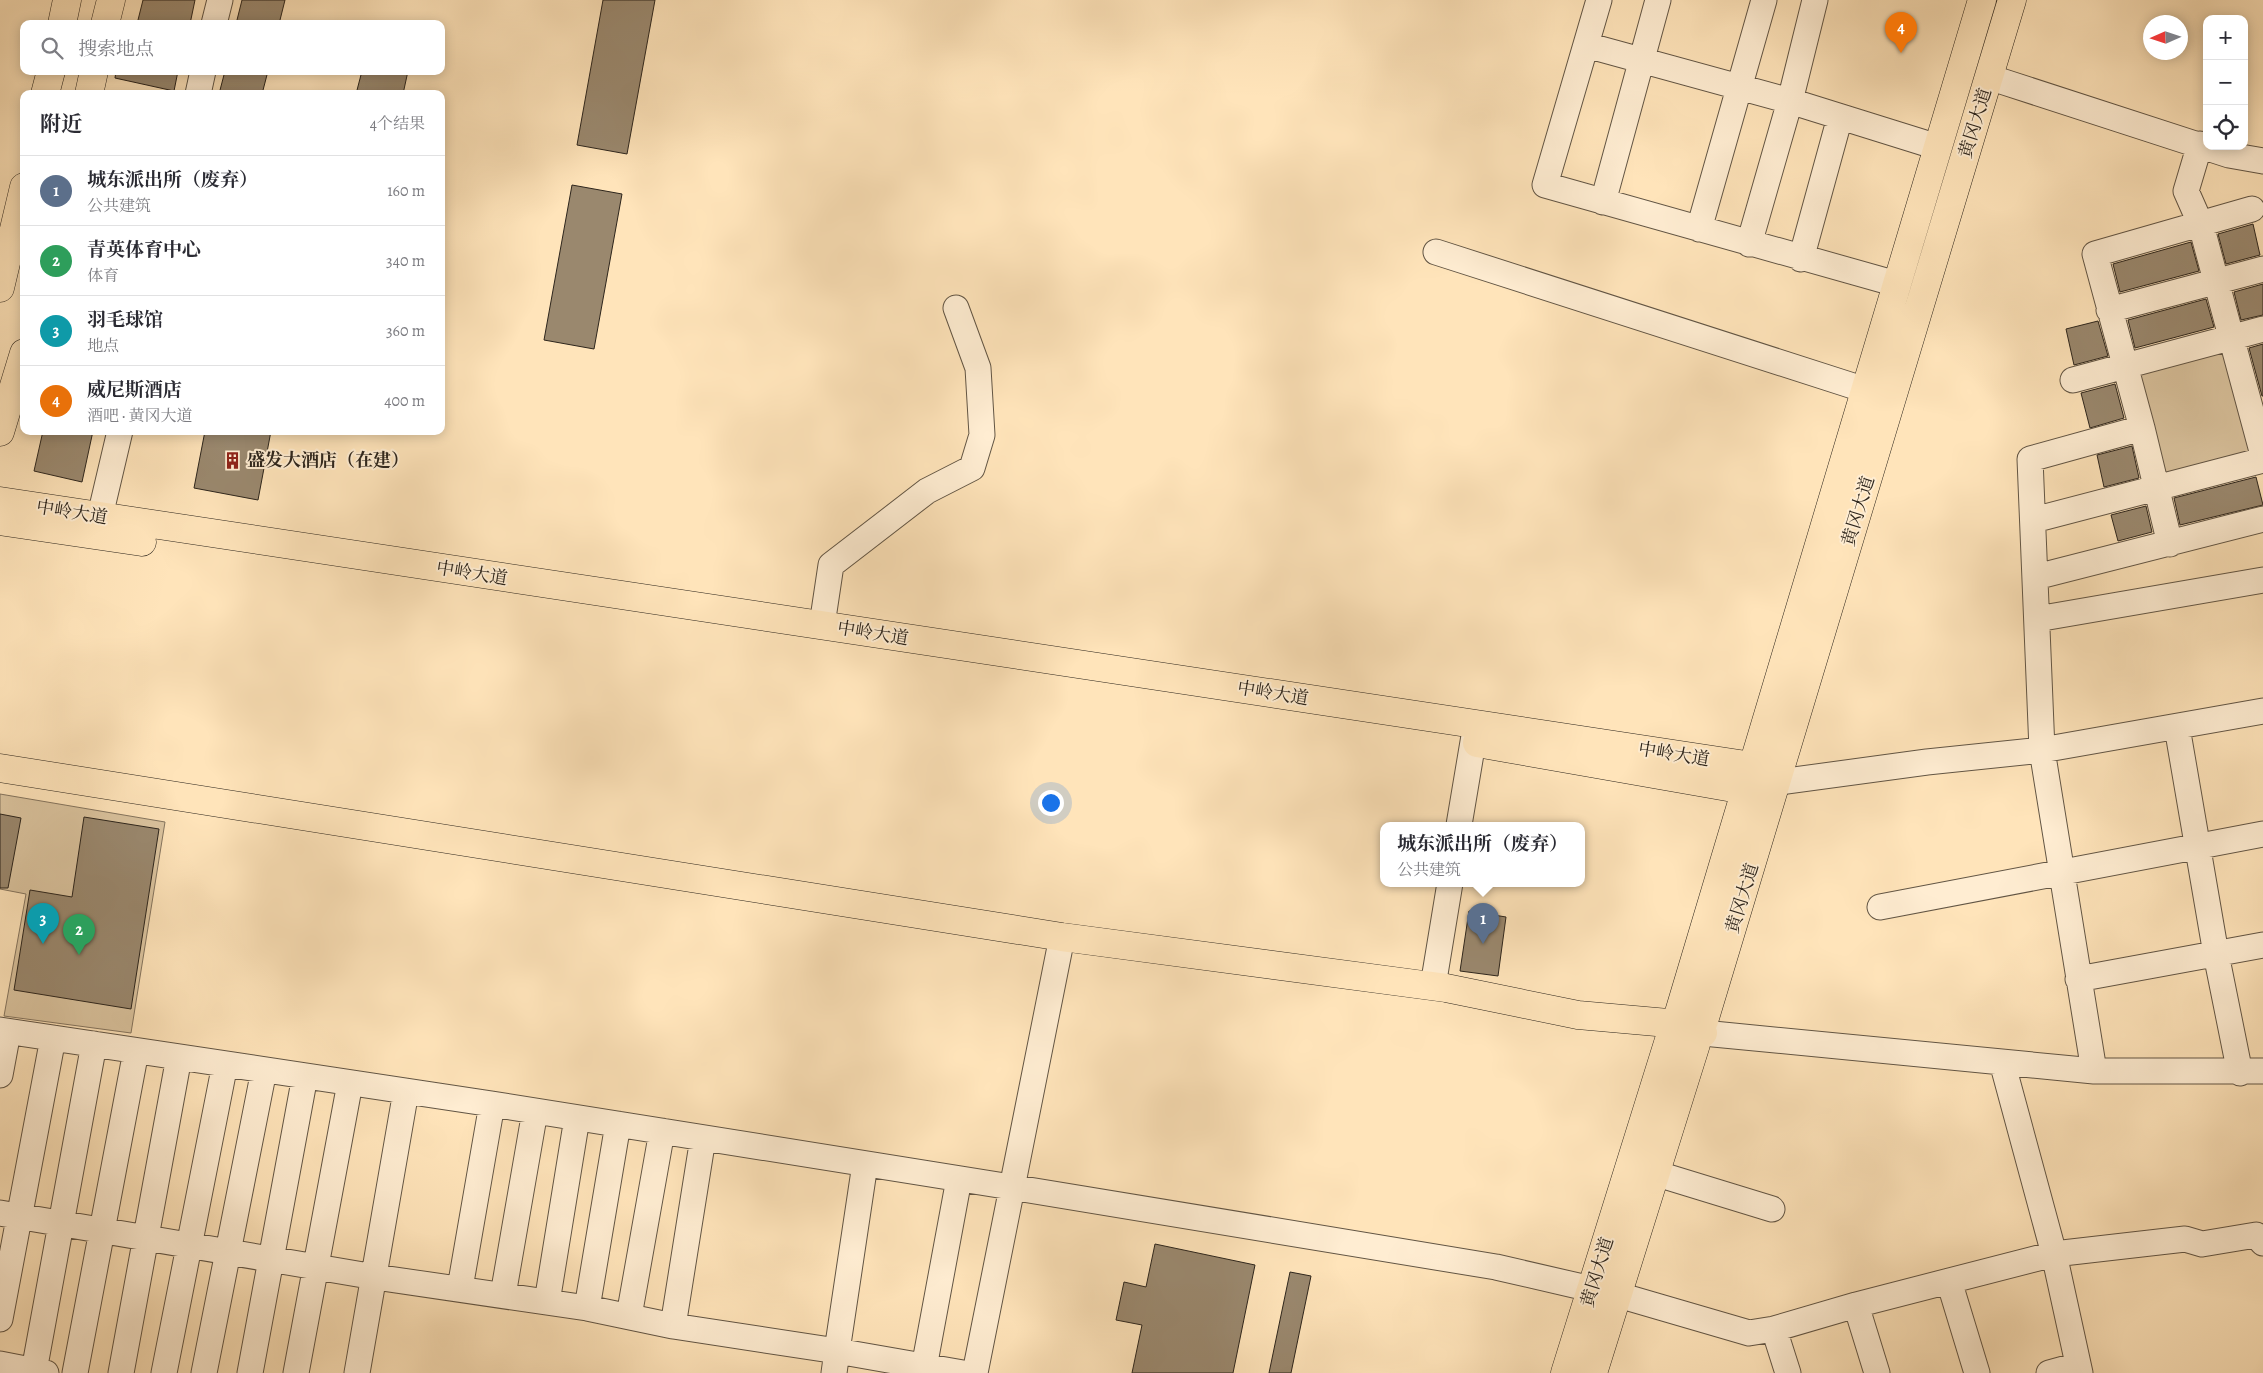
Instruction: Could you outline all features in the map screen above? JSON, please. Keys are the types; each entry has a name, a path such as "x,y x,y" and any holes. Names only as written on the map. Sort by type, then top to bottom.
{"main road":[{"path":"63,20 67,0"},
{"path":"106,20 111,0"},
{"name":"黄冈大道","path":"1565,1373 1676,1022 1982,0"},
{"name":"黄冈大道","path":"1593,1373 1701,1033 2012,0"},
{"path":"46,90 50,75"},
{"path":"90,90 93,75"},
{"path":"0,288 20,204"},
{"path":"0,432 20,367"},
{"name":"中岭大道","path":"0,501 822,625 1742,777"},
{"name":"中岭大道","path":"0,521 1474,733"},
{"path":"0,768 1062,937 1433,986 1578,1014 1668,1023 1701,1033"}],"street":[{"path":"215,20 220,0"},
{"path":"1599,0 1545,185 1801,259 1886,281"},
{"path":"1602,202 1658,0"},
{"path":"1699,230 1764,0"},
{"path":"1749,244 1790,101 1815,0"},
{"path":"1586,46 1641,59 1790,101 1931,145"},
{"path":"199,90 202,75"},
{"path":"2001,81 2200,144 2229,155 2263,161"},
{"path":"1801,259 1840,117"},
{"path":"2200,144 2186,191 2201,225 2231,338 2255,396 2263,455"},
{"path":"2170,544 2142,428 2095,254 2252,209"},
{"path":"1436,252 1853,386"},
{"path":"2110,310 2263,269"},
{"path":"822,625 831,565 927,490 972,468 982,435 978,368 956,308"},
{"path":"2072,380 2263,329"},
{"path":"2094,1071 2042,750 2030,459 2142,428"},
{"path":"100,516 119,435"},
{"path":"2034,520 2263,460"},
{"path":"2036,577 2263,520"},
{"path":"2037,619 2263,580"},
{"path":"1778,782 1927,762 2042,750 2263,711"},
{"path":"1701,1033 2094,1071 2252,1072 2216,954 2177,727"},
{"path":"1459,822 1474,733"},
{"path":"1880,907 2263,834"},
{"path":"1433,986 1449,887"},
{"path":"975,1373 1062,937"},
{"path":"2078,979 2263,945"},
{"path":"0,1075 4,1031 492,1104 1011,1187 1496,1267 1587,1288"},
{"path":"0,1319 10,1214 53,1038"},
{"path":"0,1364 40,1372 61,1223 94,1044"},
{"path":"75,1373 136,1051"},
{"path":"121,1373 179,1057"},
{"path":"2002,1062 2054,1254 2079,1369 2049,1373"},
{"path":"164,1373 225,1064"},
{"path":"204,1373 264,1070"},
{"path":"250,1373 305,1076"},
{"path":"296,1373 350,1083"},
{"path":"357,1373 406,1091"},
{"path":"460,1288 492,1104"},
{"path":"504,1295 535,1111"},
{"path":"547,1302 577,1118"},
{"path":"587,1308 618,1124"},
{"path":"629,1316 662,1131"},
{"path":"673,1326 703,1138"},
{"path":"836,1362 865,1164"},
{"path":"1661,1175 1772,1209"},
{"path":"924,1370 959,1179"},
{"path":"10,1214 375,1276 587,1308 836,1362 963,1373"},
{"path":"1622,1296 1749,1333 1774,1329 1949,1280 2054,1254 2185,1239 2202,1244 2256,1235 2263,1243"},
{"path":"1949,1280 1977,1373"},
{"path":"1856,1305 1877,1373"},
{"path":"1774,1329 1788,1373"}],"shaded area":[{"path":"2231,337 2263,455 2157,489 2125,366"},
{"path":"0,794 165,822 131,1033 4,1016 26,894 0,889"}],"building":[{"path":"143,0 195,0 191,20 138,20"},
{"path":"242,0 285,0 280,20 237,20"},
{"path":"603,0 655,0 627,154 577,145"},
{"path":"115,75 177,75 174,90 115,78"},
{"path":"224,75 267,75 263,90 220,90"},
{"path":"361,75 407,75 404,90 357,90"},
{"path":"572,185 622,194 594,349 544,340"},
{"path":"2253,224 2260,255 2226,264 2218,234"},
{"path":"2191,242 2199,271 2120,292 2113,264"},
{"path":"2263,284 2263,315 2241,320 2234,292"},
{"path":"2206,299 2214,327 2135,348 2128,320"},
{"path":"2098,321 2108,356 2074,365 2066,329"},
{"path":"2263,344 2263,396 2262,396 2249,348"},
{"path":"2115,384 2124,418 2090,428 2081,393"},
{"path":"42,435 92,435 82,482 34,471"},
{"name":"盛发大酒店（在建）","path":"204,435 270,435 258,500 194,488"},
{"path":"2132,446 2139,478 2104,487 2097,455"},
{"path":"2256,477 2263,505 2180,525 2174,498"},
{"path":"2146,506 2152,532 2118,541 2111,515"},
{"path":"0,814 21,818 8,888 0,888"},
{"path":"84,817 159,829 131,1009 14,990 30,890 72,897"},
{"path":"1469,911 1506,917 1498,976 1460,971"},
{"path":"1155,1244 1255,1265 1233,1373 1132,1373 1142,1325 1116,1320 1124,1282 1146,1287"},
{"path":"1290,1272 1311,1276 1291,1373 1269,1373"}],"place":[{"name":"威尼斯酒店","path":"1901,53"},
{"name":"盛发大酒店（在建）","path":"233,460"},
{"name":"羽毛球馆","path":"43,944"},
{"name":"城东派出所（废弃）","path":"1483,944"},
{"name":"青英体育中心","path":"79,955"}]}
